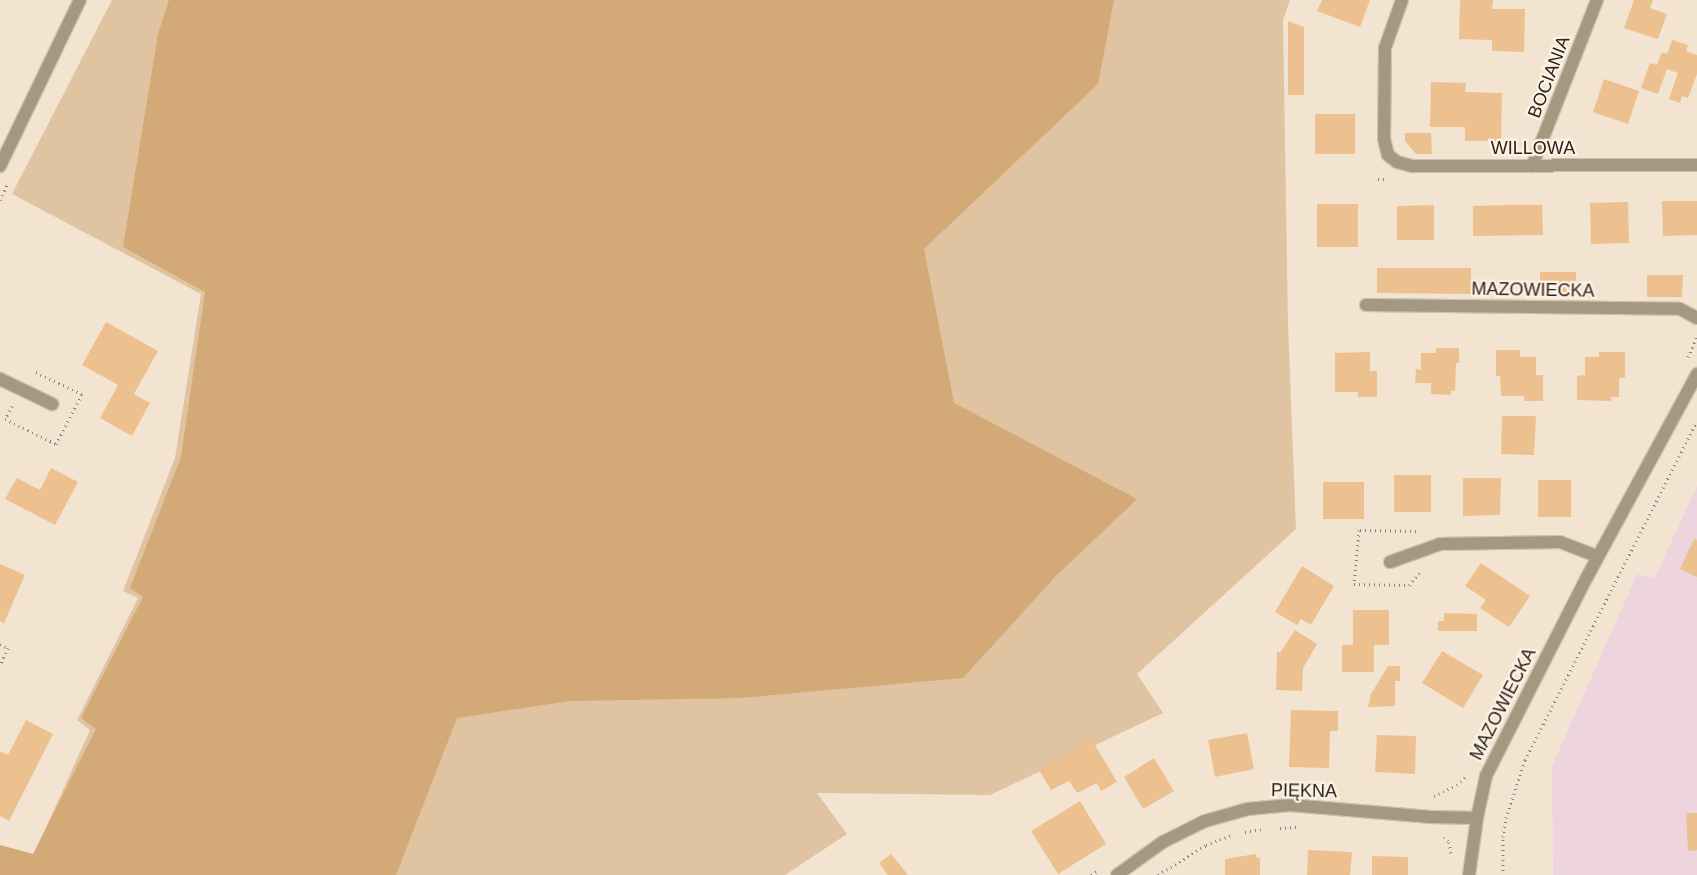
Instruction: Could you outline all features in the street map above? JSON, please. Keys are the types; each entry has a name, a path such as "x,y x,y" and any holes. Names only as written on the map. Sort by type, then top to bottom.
{"street":[{"path":"0,166 80,0"},
{"name":"WILLOWA","path":"1402,0 1385,48 1384,139 1388,155 1397,162 1412,166 1697,165"},
{"name":"BOCIANIA","path":"1532,166 1597,0"},
{"name":"MAZOWIECKA","path":"1366,305 1680,309 1697,318"},
{"name":"MAZOWIECKA","path":"1469,875 1477,818 1486,776 1597,556 1697,374"},
{"path":"0,379 52,404"},
{"path":"1390,562 1440,544 1560,542 1597,556"},
{"name":"PIĘKNA","path":"1116,875 1163,842 1206,821 1248,809 1290,805 1477,818"}],"path":[{"path":"1683,366 1697,337"},
{"path":"1503,875 1503,837 1506,818 1525,760 1697,421"},
{"path":"1417,531 1359,530 1354,584 1409,585 1421,572"},
{"path":"0,644 8,648 0,665"},
{"path":"1431,797 1458,785 1468,774"},
{"path":"1277,828 1303,827"},
{"path":"1158,875 1206,845 1238,834 1269,828"},
{"path":"1437,834 1449,842 1451,856"},
{"path":"1091,875 1107,864"}],"shaded area":[{"path":"112,0 1290,0 1283,20 1288,324 1296,529 1137,674 1163,713 990,795 817,793 847,834 785,875 121,875 38,845 90,730 77,720 138,598 123,591 175,458 201,294 12,194"},
{"path":"169,0 1114,0 1098,84 924,249 954,403 1137,499 1056,576 963,678 741,698 570,701 457,718 396,875 0,875 0,845 33,854 96,729 81,718 143,597 130,588 181,457 205,292 123,247 158,34"},
{"path":"1697,486 1697,875 1553,875 1552,766 1637,574 1654,579"}],"building":[{"path":"1322,0 1370,0 1360,27 1317,11"},
{"path":"1460,0 1493,0 1492,9 1525,9 1524,52 1492,51 1492,40 1459,39"},
{"path":"1634,0 1653,0 1650,8 1667,14 1658,39 1624,28"},
{"path":"1288,21 1304,27 1304,95 1288,95"},
{"path":"1672,40 1688,45 1686,51 1697,55 1697,74 1688,98 1682,96 1680,103 1669,99 1678,73 1667,69 1658,94 1641,88 1650,63 1657,65 1662,52 1667,54"},
{"path":"1604,79 1639,91 1628,124 1593,112"},
{"path":"1431,82 1466,83 1465,92 1502,93 1501,141 1465,141 1465,127 1430,127"},
{"path":"1315,114 1355,114 1355,154 1315,154"},
{"path":"1405,133 1431,133 1432,154 1416,154 1405,141"},
{"path":"1662,201 1697,201 1697,235 1663,236"},
{"path":"1628,202 1629,243 1591,244 1590,203"},
{"path":"1317,204 1358,204 1358,247 1317,247"},
{"path":"1434,205 1434,240 1397,240 1397,206"},
{"path":"1542,205 1543,235 1473,236 1473,206"},
{"path":"1377,268 1471,268 1471,294 1377,293"},
{"path":"1540,272 1576,272 1576,296 1540,295"},
{"path":"1647,275 1683,275 1682,297 1647,297"},
{"path":"106,322 158,351 134,394 150,403 132,436 100,418 118,385 82,365"},
{"path":"1436,348 1459,348 1459,363 1456,363 1455,391 1451,391 1451,395 1431,394 1431,383 1415,383 1416,369 1421,370 1421,353 1436,353"},
{"path":"1496,350 1520,350 1520,357 1536,357 1536,375 1543,375 1543,401 1524,401 1524,396 1501,396 1500,376 1496,376"},
{"path":"1370,352 1370,371 1377,371 1377,397 1358,397 1358,392 1335,392 1335,353"},
{"path":"1599,352 1625,352 1625,378 1619,378 1619,397 1611,397 1611,401 1577,400 1577,376 1585,375 1585,357 1599,357"},
{"path":"1502,416 1536,416 1534,455 1501,454"},
{"path":"51,468 78,482 55,525 5,499 17,478 40,490"},
{"path":"1394,475 1431,475 1431,512 1394,512"},
{"path":"1463,478 1501,478 1500,515 1463,516"},
{"path":"1538,480 1571,480 1571,517 1538,517"},
{"path":"1323,482 1364,482 1364,519 1323,519"},
{"path":"1694,539 1697,540 1697,577 1680,569"},
{"path":"1481,563 1530,596 1509,627 1480,608 1486,600 1465,586"},
{"path":"0,564 25,575 4,623 0,621"},
{"path":"1302,566 1334,586 1311,625 1301,619 1297,625 1275,612"},
{"path":"1353,610 1389,610 1389,645 1374,645 1374,672 1342,672 1342,645 1353,645"},
{"path":"1444,613 1477,614 1477,631 1438,631 1438,621 1444,621"},
{"path":"1295,630 1317,644 1303,668 1302,691 1276,690 1277,651 1280,653"},
{"path":"1442,651 1483,675 1463,708 1422,683"},
{"path":"1388,666 1400,666 1400,681 1395,681 1395,706 1368,707 1371,694"},
{"path":"1291,710 1338,711 1338,731 1330,731 1329,768 1289,767"},
{"path":"26,720 53,734 9,821 0,816 0,751 8,755"},
{"path":"1247,733 1254,769 1215,777 1208,740"},
{"path":"1377,735 1416,736 1415,774 1375,772"},
{"path":"1092,740 1117,782 1101,791 1097,783 1077,793 1069,781 1051,790 1039,770"},
{"path":"1154,758 1174,791 1143,809 1124,777"},
{"path":"1080,801 1106,844 1058,874 1031,831"},
{"path":"1686,813 1697,813 1697,850 1688,851"},
{"path":"1308,850 1352,852 1350,875 1307,875"},
{"path":"891,854 908,875 888,875 879,863"},
{"path":"1256,854 1256,857 1260,858 1260,875 1225,875 1225,859"},
{"path":"1372,856 1408,857 1408,875 1372,875"}]}
